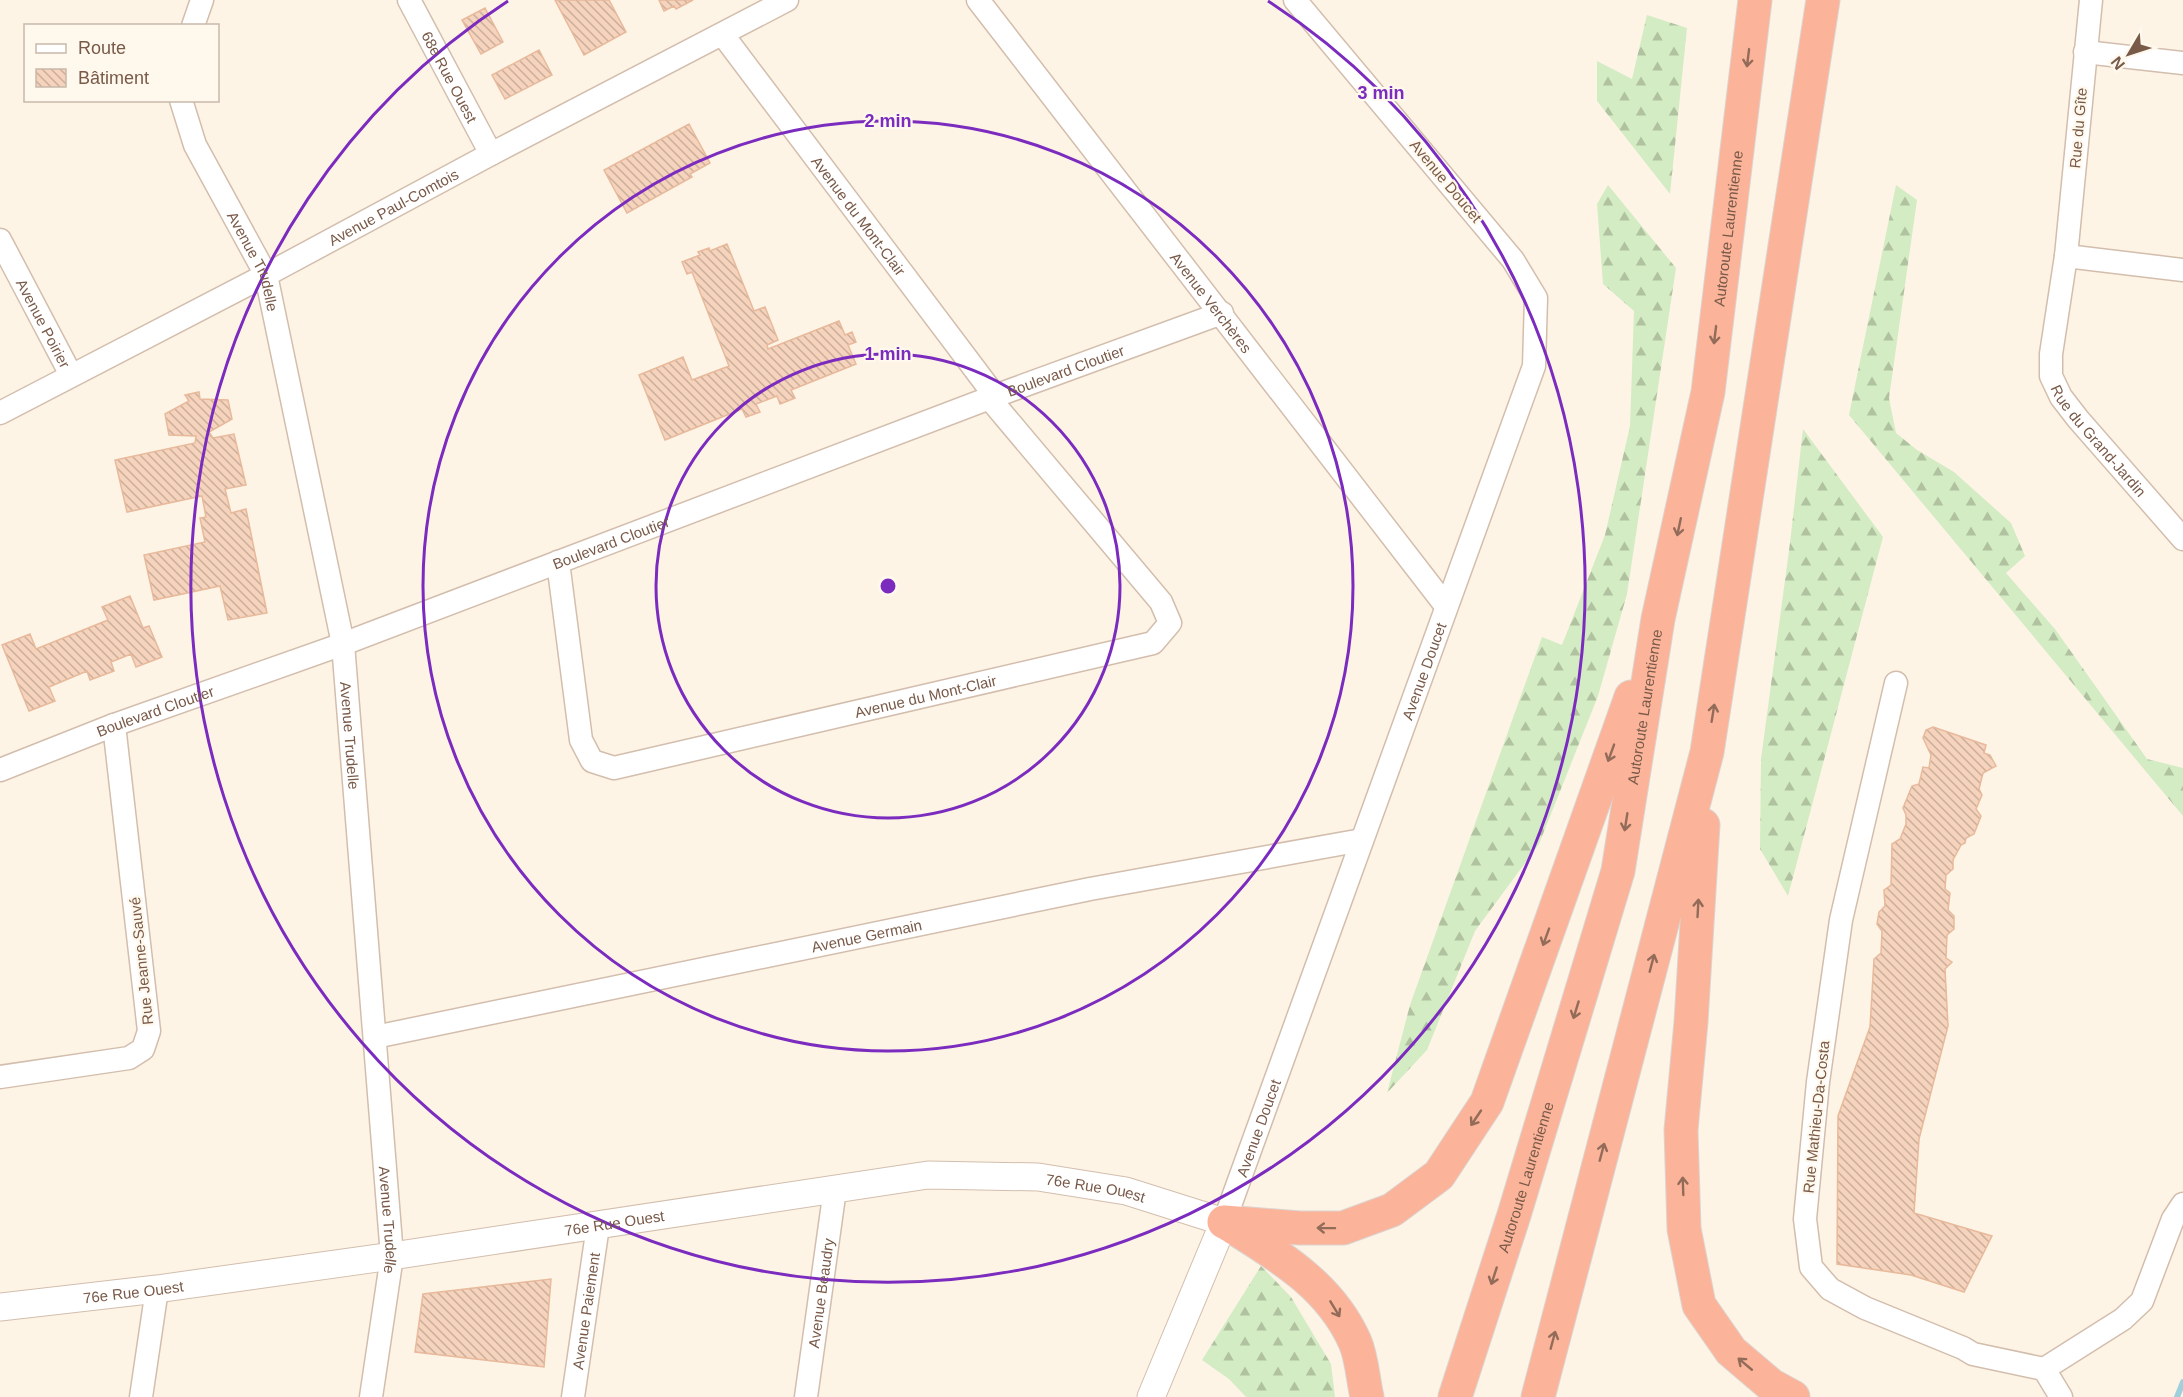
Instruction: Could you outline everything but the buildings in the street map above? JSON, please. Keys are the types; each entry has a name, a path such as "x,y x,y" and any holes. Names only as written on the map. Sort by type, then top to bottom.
{"highway":[{"name":"Autoroute Laurentienne","path":"1455,1397 1514,1215 1618,871 1659,619 1708,392 1755,0"},
{"path":"1793,1397 1771,1385 1731,1351 1700,1305 1684,1229 1681,1130 1691,1022 1707,752 1823,0"},
{"path":"1224,1222 1300,1228 1343,1228 1392,1210 1439,1175 1487,1102 1659,619"},
{"path":"1538,1397 1707,752"},
{"path":"1224,1222 1292,1265 1329,1299 1356,1343 1367,1397"}],"street":[{"path":"194,24 202,0"},
{"name":"68e Rue Ouest","path":"409,0 491,154"},
{"name":"Avenue Paul-Comtois","path":"0,412 266,275 491,154 787,0"},
{"name":"Avenue Verchères","path":"978,0 1222,313 1446,606"},
{"name":"Avenue Doucet","path":"1151,1397 1224,1222 1534,366 1536,298 1513,260 1295,0"},
{"name":"Rue du Gîte","path":"2066,256 2091,0"},
{"name":"Avenue du Mont-Clair","path":"558,562 581,740 591,761 614,768 1153,643 1170,623 1161,602 992,397 723,35"},
{"path":"2085,52 2183,63"},
{"name":"Avenue Trudelle","path":"182,102 195,145 266,275 343,644 392,1256 371,1397"},
{"name":"Avenue Poirier","path":"0,240 72,375"},
{"path":"2066,256 2183,270"},
{"name":"Rue du Grand-Jardin","path":"2066,256 2051,354 2051,376 2061,397 2078,419 2183,539"},
{"name":"Boulevard Cloutier","path":"0,770 114,725 343,644 992,397 1222,313"},
{"name":"Rue Mathieu-Da-Costa","path":"1896,684 1841,920 1818,1082 1805,1219 1811,1267 1830,1289 1865,1308 1964,1348 1973,1354 2044,1369"},
{"name":"Rue Jeanne-Sauvé","path":"0,1077 129,1058 143,1049 149,1031 114,725"},
{"name":"Avenue Germain","path":"375,1037 1090,889 1362,840"},
{"name":"76e Rue Ouest","path":"0,1307 157,1289 392,1256 928,1175 1038,1177 1126,1191 1224,1222"},
{"name":"Avenue Beaudry","path":"806,1397 835,1189"},
{"path":"2061,1397 2044,1369 2123,1319 2142,1301 2174,1219 2183,1204"},
{"name":"Avenue Paiement","path":"573,1397 598,1226"},
{"path":"141,1397 157,1289"}],"green space":[{"path":"1647,15 1687,28 1670,194 1597,101 1597,61 1632,79"},
{"path":"1608,185 1676,268 1627,594 1598,696 1539,844 1475,931 1427,1050 1387,1093 1410,1005 1542,637 1562,645 1605,535 1630,426 1634,311 1603,284 1597,204"},
{"path":"1896,185 1917,200 1889,398 1896,433 1917,450 1954,472 2011,523 2025,556 2006,573 2055,629 2147,759 2183,768 2183,816 1849,415"},
{"path":"1803,429 1883,537 1788,896 1760,849 1761,759"},
{"path":"1261,1266 1291,1297 1331,1364 1335,1397 1246,1397 1229,1379 1202,1360"}],"waterway":[{"path":"2177,1397 2183,1382"}]}
